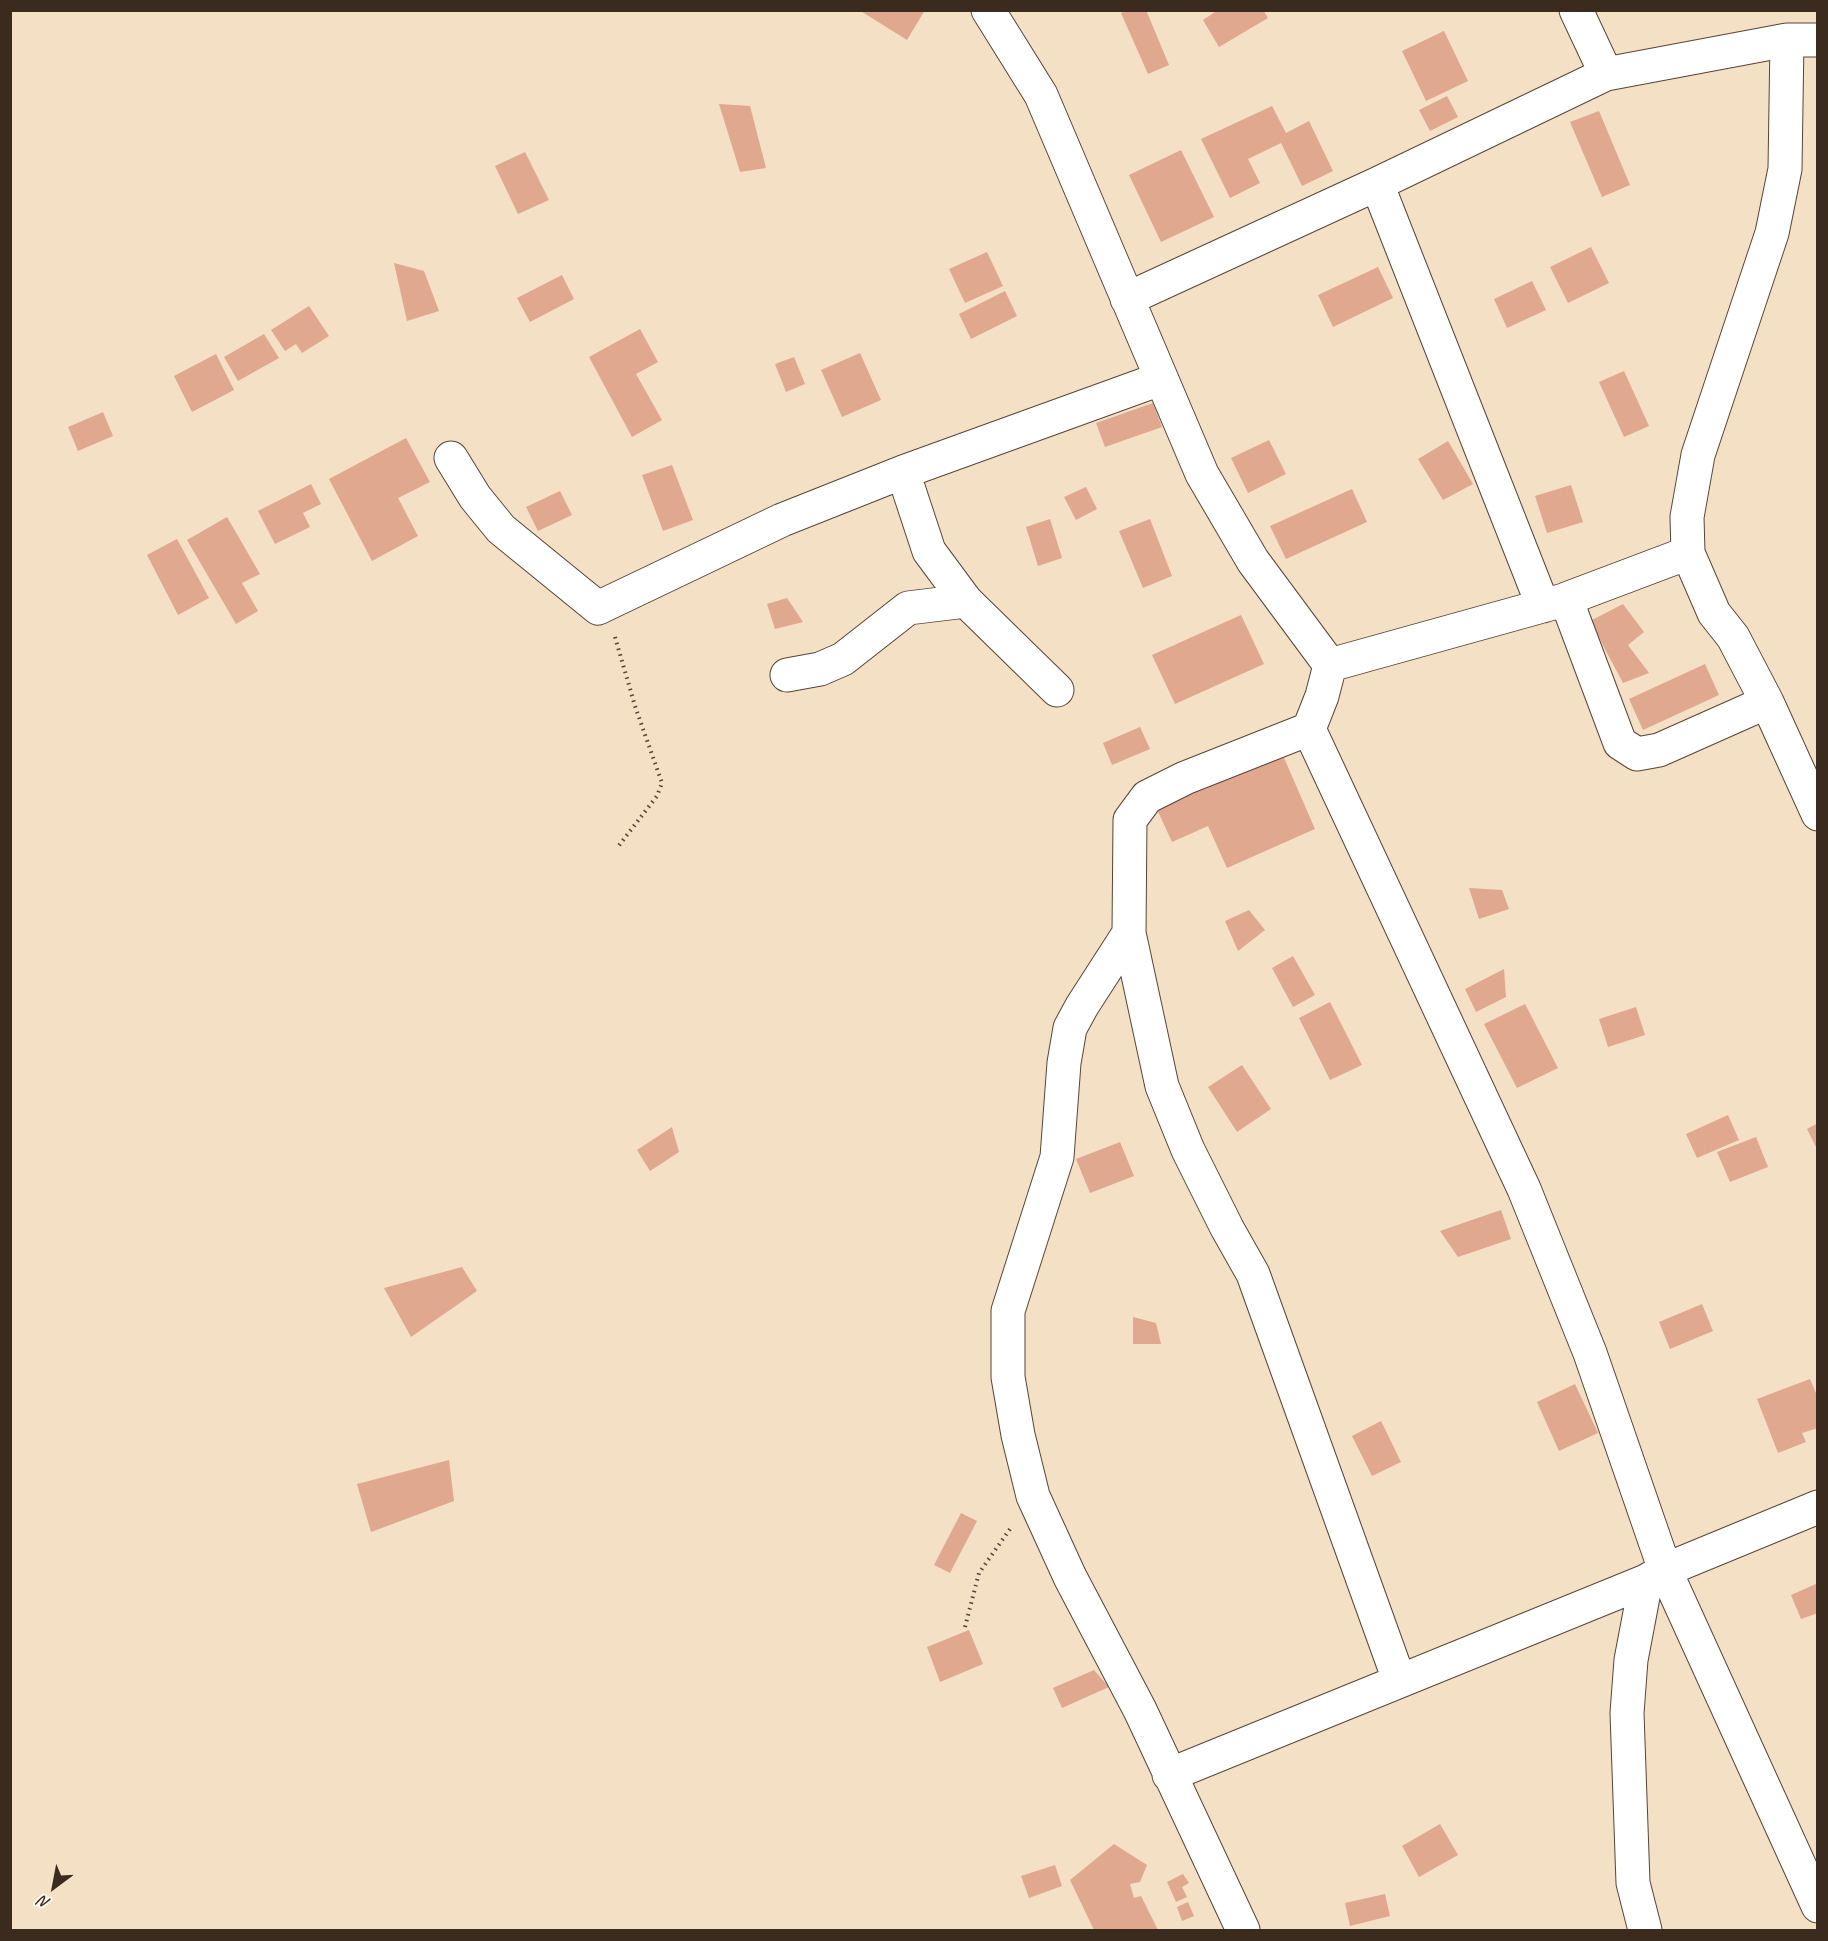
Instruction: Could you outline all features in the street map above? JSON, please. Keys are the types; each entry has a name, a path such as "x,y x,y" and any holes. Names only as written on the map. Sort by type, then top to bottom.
{"street":[{"path":"988,10 1041,95 1202,474 1254,561 1330,665"},
{"path":"1576,10 1606,74"},
{"path":"1127,299 1377,184 1606,74 1802,40 1785,169 1772,233 1698,455 1687,517 1688,553 1714,613 1733,637 1767,702 1818,814"},
{"path":"1377,184 1554,602 1620,743 1637,754 1659,750 1767,702"},
{"path":"451,458 475,497 501,529 598,608 782,520 903,472 1160,379"},
{"path":"903,472 929,551 966,601 1057,690"},
{"path":"1330,665 1554,602 1688,553"},
{"path":"787,675 820,669 843,659 908,608 966,601"},
{"path":"1330,665 1322,696 1309,729 1524,1189 1590,1353 1655,1575 1818,1906"},
{"path":"1309,729 1185,778 1147,797 1130,820 1129,933 1162,1086 1188,1150 1227,1228 1254,1274 1399,1680"},
{"path":"1129,933 1082,1006 1070,1029 1064,1063 1058,1157 1008,1311 1008,1377 1018,1435 1034,1496 1070,1577 1140,1710 1243,1930"},
{"path":"1169,1775 1818,1507"},
{"path":"1645,1930 1634,1882 1627,1713 1631,1660 1655,1575"}],"path":[{"path":"598,608 612,628 635,706 662,783 657,796 617,849"},
{"path":"965,1627 979,1573 1034,1496"}],"building":[{"path":"859,10 925,10 907,40"},
{"path":"1128,10 1146,10 1169,65 1148,74 1121,13"},
{"path":"1218,10 1263,10 1268,18 1219,47 1203,20"},
{"path":"1444,31 1468,81 1426,101 1402,51"},
{"path":"1447,96 1458,117 1430,131 1419,110"},
{"path":"719,104 750,106 766,168 740,172"},
{"path":"1272,106 1286,133 1309,121 1333,171 1302,186 1281,143 1248,159 1260,183 1230,198 1201,139"},
{"path":"1599,111 1630,185 1602,197 1570,122"},
{"path":"1181,150 1214,217 1161,242 1129,175"},
{"path":"525,152 549,200 518,214 495,166"},
{"path":"1591,247 1609,283 1568,303 1550,267"},
{"path":"987,252 1003,286 965,303 949,269"},
{"path":"394,263 424,271 439,311 407,321"},
{"path":"1378,267 1393,298 1333,327 1318,295"},
{"path":"562,275 574,299 530,322 517,298"},
{"path":"1532,281 1546,310 1507,328 1494,299"},
{"path":"1005,291 1017,316 971,339 959,314"},
{"path":"309,306 329,336 302,353 296,344 285,351 271,330"},
{"path":"640,329 658,362 636,374 662,420 632,437 589,357"},
{"path":"264,334 279,358 238,381 224,357"},
{"path":"860,353 881,400 842,417 821,370"},
{"path":"216,354 234,390 192,412 174,376"},
{"path":"794,357 805,384 786,392 775,364"},
{"path":"1624,371 1649,426 1624,437 1599,382"},
{"path":"1153,403 1162,427 1105,447 1096,423"},
{"path":"103,412 113,436 78,451 68,427"},
{"path":"406,438 430,482 398,498 418,536 372,561 329,479"},
{"path":"1269,440 1286,474 1248,493 1231,458"},
{"path":"1448,441 1473,484 1443,500 1418,459"},
{"path":"672,465 693,520 663,531 642,475"},
{"path":"311,484 321,504 303,513 310,527 275,544 258,511"},
{"path":"1571,485 1583,522 1547,533 1535,496"},
{"path":"1086,487 1097,509 1076,520 1064,497"},
{"path":"1352,489 1367,522 1286,559 1270,526"},
{"path":"560,491 572,515 538,531 526,507"},
{"path":"227,517 260,574 242,583 258,611 236,624 187,540"},
{"path":"1050,519 1062,558 1038,566 1026,527"},
{"path":"1150,519 1172,576 1143,588 1119,531"},
{"path":"177,539 209,598 178,615 147,555"},
{"path":"787,598 803,622 775,629 767,604"},
{"path":"1623,604 1644,632 1628,645 1649,673 1623,683 1590,621"},
{"path":"1241,615 1264,664 1175,704 1152,655"},
{"path":"1705,664 1719,695 1643,730 1629,699"},
{"path":"1140,727 1150,749 1112,765 1103,743"},
{"path":"1281,751 1315,829 1227,868 1208,826 1172,842 1155,805"},
{"path":"1469,888 1502,890 1509,909 1479,919"},
{"path":"1249,910 1265,930 1238,951 1225,921"},
{"path":"1293,956 1315,995 1293,1007 1272,968"},
{"path":"1504,969 1506,997 1476,1012 1465,989"},
{"path":"1330,1002 1362,1065 1330,1080 1299,1018"},
{"path":"1525,1004 1558,1068 1517,1088 1484,1024"},
{"path":"1636,1007 1645,1035 1608,1047 1599,1019"},
{"path":"1242,1065 1271,1109 1237,1132 1208,1087"},
{"path":"1728,1115 1739,1140 1697,1158 1686,1134"},
{"path":"1818,1123 1818,1151 1807,1129"},
{"path":"672,1127 679,1152 650,1171 637,1150"},
{"path":"1756,1137 1768,1167 1730,1182 1717,1152"},
{"path":"1120,1142 1134,1176 1090,1193 1076,1159"},
{"path":"1501,1210 1511,1239 1458,1257 1440,1231"},
{"path":"462,1267 477,1291 411,1337 384,1288"},
{"path":"1702,1304 1713,1331 1670,1349 1659,1322"},
{"path":"1133,1317 1156,1323 1161,1344 1133,1344"},
{"path":"1810,1379 1818,1398 1818,1428 1802,1433 1806,1442 1778,1453 1757,1399"},
{"path":"1575,1384 1598,1433 1559,1451 1537,1402"},
{"path":"1381,1421 1401,1462 1372,1476 1352,1436"},
{"path":"449,1460 454,1501 371,1532 357,1484"},
{"path":"961,1513 977,1521 950,1573 934,1565"},
{"path":"1818,1583 1818,1613 1801,1619 1791,1595"},
{"path":"969,1630 983,1664 940,1682 927,1647"},
{"path":"1094,1670 1109,1687 1062,1708 1053,1688"},
{"path":"1440,1824 1458,1855 1419,1877 1402,1846"},
{"path":"1114,1844 1147,1865 1140,1882 1130,1884 1134,1898 1141,1896 1158,1930 1094,1930 1070,1880"},
{"path":"1055,1865 1062,1886 1029,1898 1021,1876"},
{"path":"1183,1874 1189,1883 1182,1887 1187,1897 1176,1902 1167,1882"},
{"path":"1385,1894 1390,1916 1350,1926 1345,1903"},
{"path":"1188,1902 1194,1916 1182,1921 1177,1907"}]}
